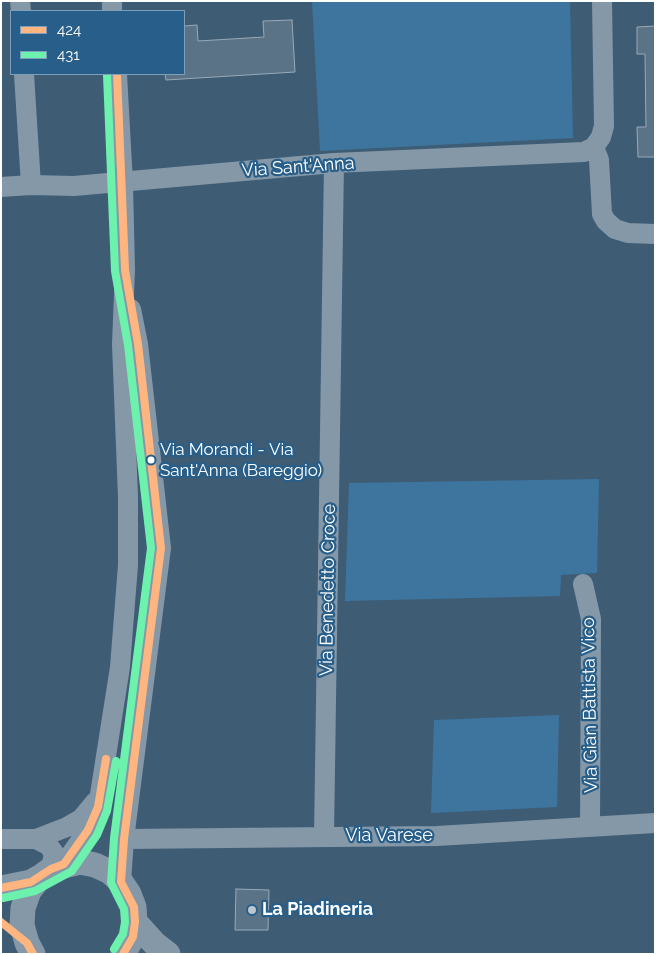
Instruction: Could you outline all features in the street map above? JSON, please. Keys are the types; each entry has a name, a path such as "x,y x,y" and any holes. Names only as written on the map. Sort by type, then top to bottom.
{"main road":[{"path":"1,888 31,882 52,870 80,862 95,865 110,872 130,894 134,907 135,922 132,937 123,954"},
{"path":"30,948 22,925 22,908 29,891 52,870"},
{"path":"1,922 30,948"},
{"path":"135,922 154,943 168,954"}],"street":[{"path":"602,1 604,126 601,138 594,147 599,160 602,214 615,229 628,233 655,234"},
{"path":"24,75 31,185"},
{"path":"52,870 88,830 98,807 120,667 128,565 128,497 122,344 125,270 124,182 116,75"},
{"name":"Via Sant'Anna","path":"1,187 31,185 74,186 334,163 573,154 594,147"},
{"name":"Via Benedetto Croce","path":"324,836 334,163"},
{"path":"121,882 124,839 161,548 138,344 125,270"},
{"name":"Via Gian Battista Vico","path":"583,584 591,619 590,827"},
{"path":"1,839 36,839 66,827 81,818 94,803 101,789"},
{"name":"Via Varese","path":"124,839 437,836 655,823"},
{"path":"36,839 48,845 54,853 52,870"}],"shaded area":[{"path":"312,1 570,1 573,138 320,151"},
{"path":"599,479 597,573 561,575 560,596 345,601 349,483"},
{"path":"559,715 557,807 431,813 434,720"}],"building":[{"path":"292,20 295,72 166,80 165,75 185,75 185,26 197,25 198,41 264,37 263,21"},
{"path":"655,26 655,157 638,157 637,127 646,127 645,54 637,54 637,27"},
{"name":"La Piadineria","path":"236,889 269,890 268,930 235,930"}],"transit line":[{"name":"431","path":"107,75 115,271 128,345 151,548 114,838 111,883 124,909 125,922 123,934 114,949"},
{"name":"424","path":"117,75 125,270 138,344 161,548 124,839 121,882 134,907 135,922 133,937 123,954"},
{"name":"424","path":"1,888 31,882 51,869 64,864 88,830 98,807 106,759"},
{"name":"431","path":"3,898 35,891 72,871 97,835 107,811 116,761"},
{"name":"424","path":"1,922 27,943 33,954"}],"place":[{"name":"Via Morandi - Via Sant'Anna (Bareggio)","path":"151,460"},
{"name":"La Piadineria","path":"252,910"}]}
